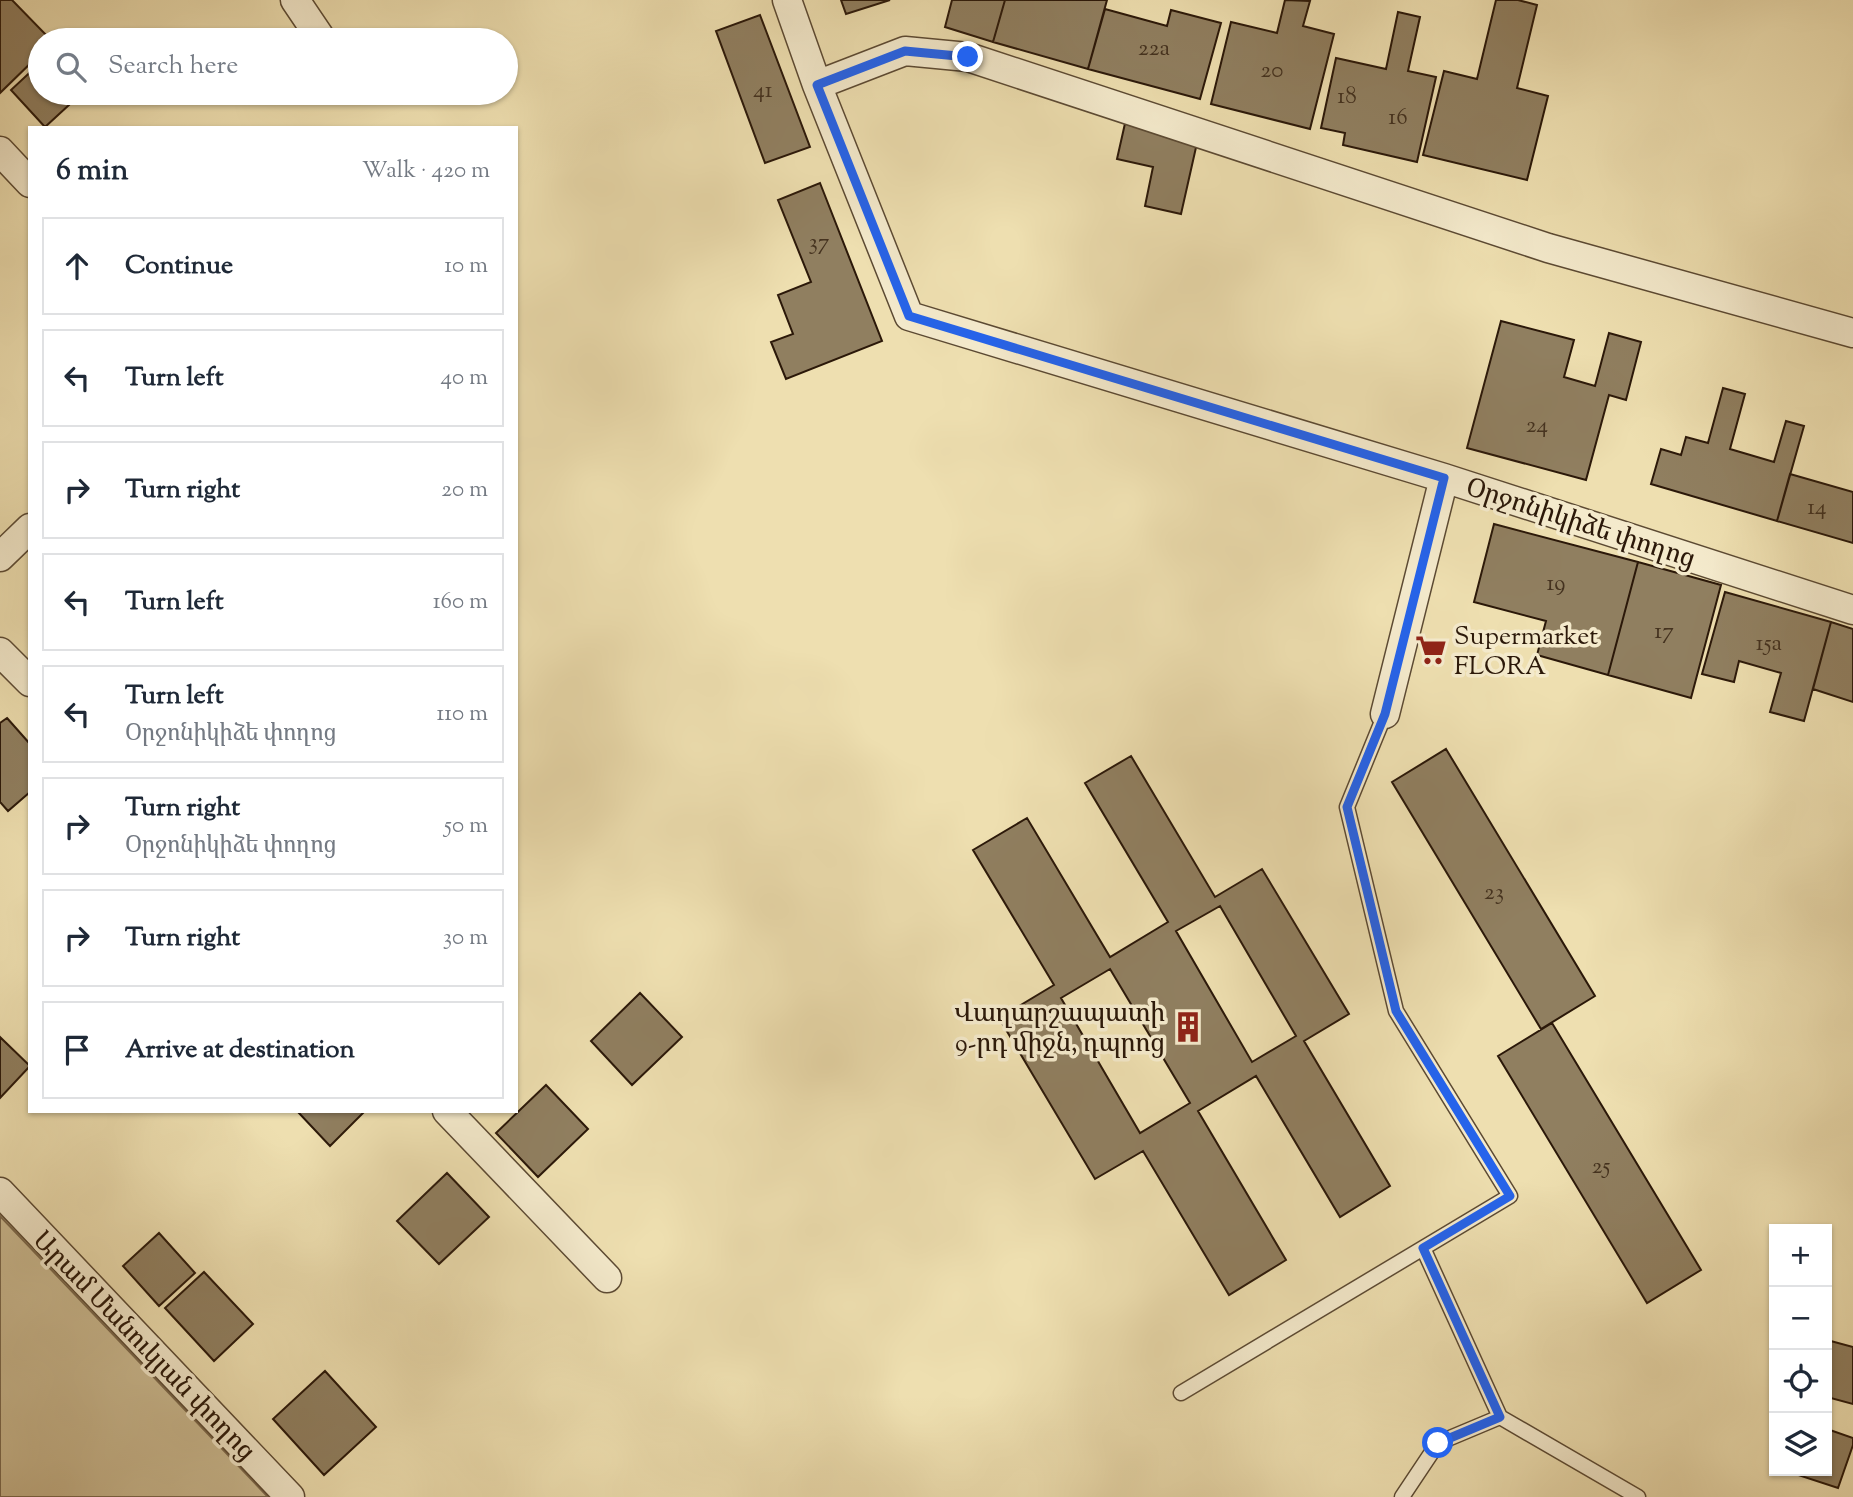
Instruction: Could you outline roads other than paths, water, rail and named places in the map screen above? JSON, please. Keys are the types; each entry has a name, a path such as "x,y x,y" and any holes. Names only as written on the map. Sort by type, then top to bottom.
{"street":[{"path":"295,0 314,28"},
{"name":"Օրջոնիկիձե փողոց","path":"787,0 817,85 909,316 1444,478 1853,610"},
{"path":"817,85 905,51 968,57 1548,248 1853,333"},
{"path":"0,151 28,181"},
{"path":"1385,714 1444,478"},
{"path":"0,557 28,530"},
{"path":"0,652 28,680"},
{"path":"449,1113 607,1278"},
{"name":"Արամ Մանուկյան փողոց","path":"0,1192 290,1497"}],"lane":[{"path":"1181,1393 1510,1196 1396,1011 1347,807 1385,714"},
{"path":"1423,1248 1500,1417 1638,1497"},
{"path":"1402,1497 1438,1443 1500,1417"}],"place":[{"name":"Supermarket FLORA","path":"1431,650"},
{"name":"Վաղարշապատի 9-րդ միջն, դպրոց","path":"1188,1027"}]}
